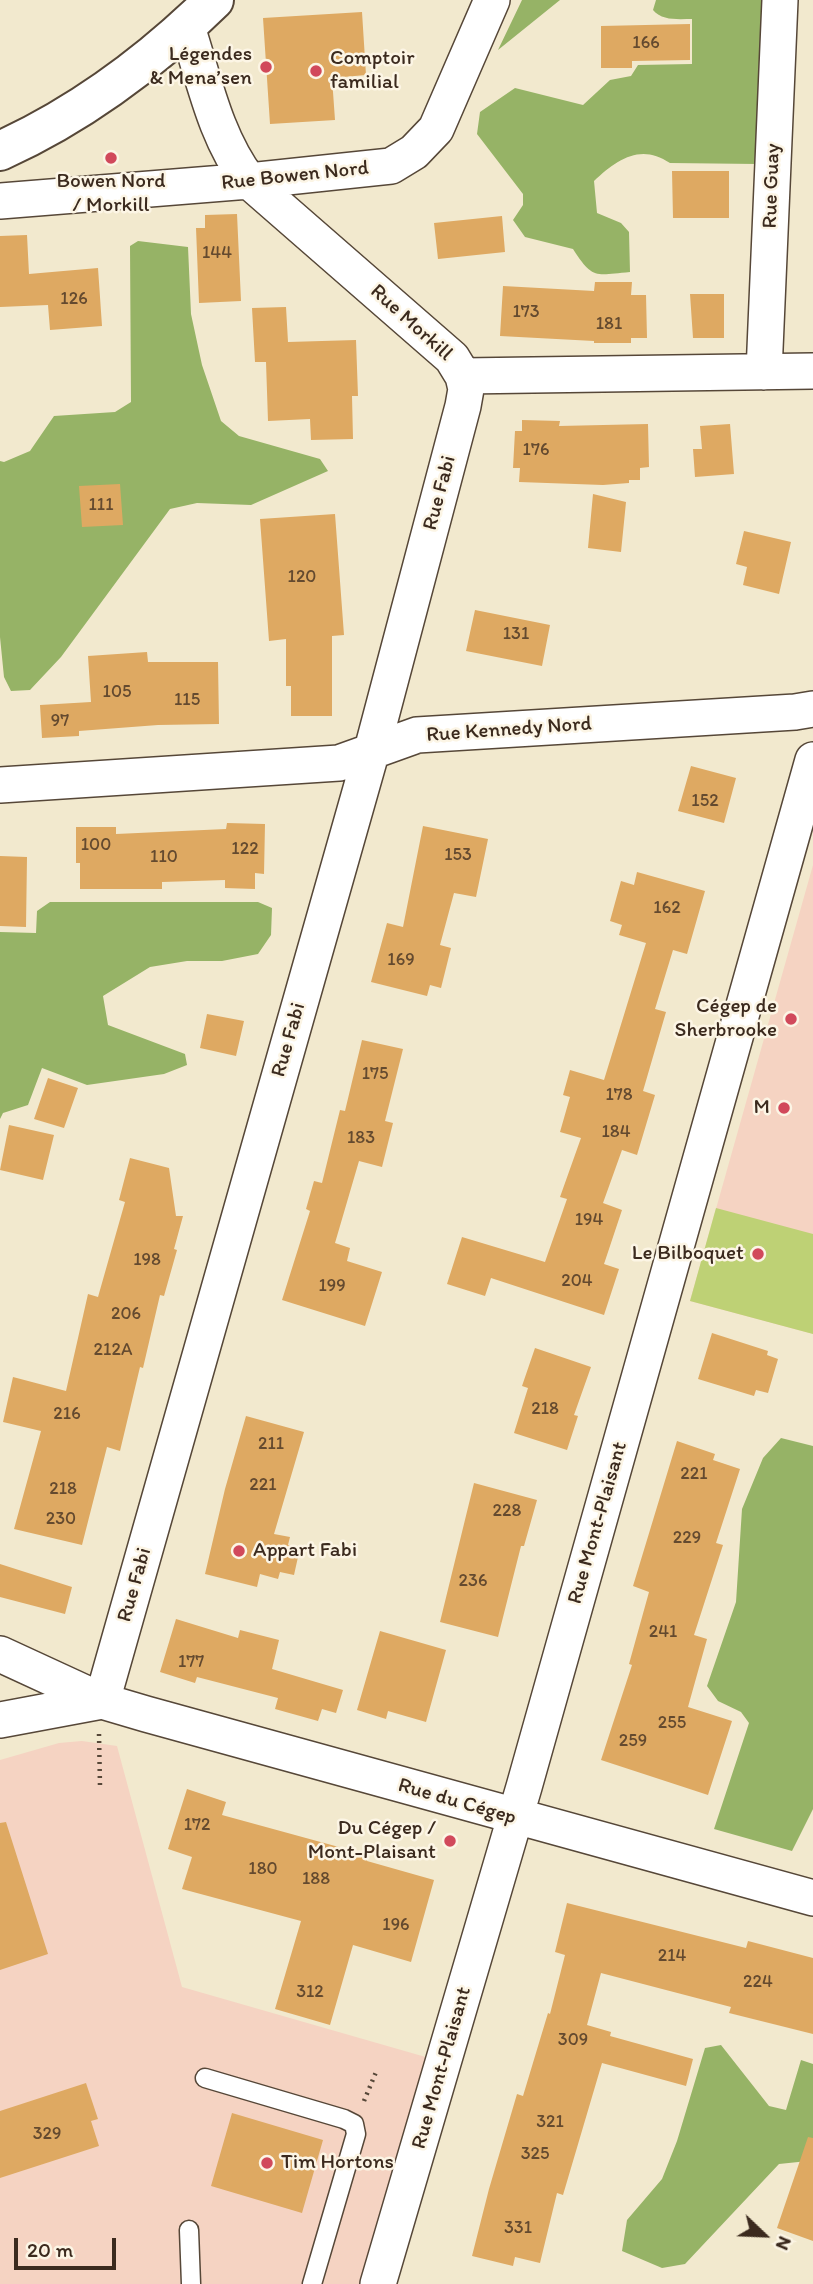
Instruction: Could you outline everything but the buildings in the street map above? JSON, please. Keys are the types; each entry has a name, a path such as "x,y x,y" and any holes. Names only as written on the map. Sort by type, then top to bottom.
{"street":[{"path":"0,150 31,137 97,96 141,65 187,27 214,0"},
{"name":"Rue Bowen Nord","path":"0,201 249,181 391,166 414,152 436,129 492,0"},
{"name":"Rue Guay","path":"764,372 779,0"},
{"name":"Rue Morkill","path":"187,27 223,138 236,165 249,181 452,358 463,376 813,371"},
{"name":"Rue Fabi","path":"102,1701 372,750 463,406 466,389 463,376"},
{"name":"Rue Kennedy Nord","path":"0,785 339,763 417,735 813,709"},
{"name":"Rue Mont-Plaisant","path":"378,2284 515,1818 813,760"},
{"name":"Rue du Cégep","path":"0,1654 102,1701 515,1818 813,1898"},
{"name":"Rue du Cégep","path":"0,1720 102,1701"}],"lane":[{"path":"205,2078 354,2124 356,2134 312,2284"},
{"path":"189,2230 191,2284"}],"path":[{"path":"100,1786 102,1701"}],"shaded area":[{"path":"813,865 813,1334 690,1301"},
{"path":"82,1741 117,1746 182,1987 443,2062 378,2284 0,2284 0,1760 59,1743"}],"green space":[{"path":"522,0 560,0 498,50"},
{"path":"656,0 763,0 757,164 670,163 649,154 639,154 612,166 594,181 597,213 621,223 629,232 630,272 596,273 585,266 573,249 525,237 513,220 523,205 523,194 477,134 480,112 515,88 583,105 610,80 631,76 638,65 692,64 692,19 671,19 657,14 653,10"},
{"path":"138,241 188,247 191,314 202,365 221,421 239,436 320,459 328,471 251,505 197,503 170,509 61,657 30,690 11,691 4,677 0,637 0,461 4,462 30,451 54,416 115,412 131,402 130,246"},
{"path":"50,902 258,902 272,908 271,935 258,954 222,961 187,961 150,967 103,996 108,1025 185,1054 187,1065 164,1074 87,1085 42,1068 28,1105 3,1113 0,1119 0,932 36,933 37,911"},
{"name":"Le Bilboquet","path":"716,1208 813,1234 813,1334 690,1301"},
{"path":"781,1438 813,1446 813,1809 792,1851 714,1829 749,1723 741,1712 718,1701 707,1686 736,1602 742,1509 763,1458"},
{"path":"721,2045 769,2106 786,2110 801,2060 813,2064 813,2163 808,2161 779,2164 685,2264 662,2268 622,2251 627,2220 662,2179 677,2141 705,2048"}],"place":[{"name":"Légendes & Mena’sen","path":"266,67"},
{"name":"Comptoir familial","path":"316,71"},
{"name":"Bowen Nord / Morkill","path":"111,158"},
{"name":"Cégep de Sherbrooke","path":"791,1019"},
{"name":"M","path":"784,1108"},
{"name":"Le Bilboquet","path":"758,1254"},
{"name":"Appart Fabi","path":"239,1551"},
{"name":"Du Cégep / Mont-Plaisant","path":"450,1841"},
{"name":"Tim Hortons","path":"267,2163"}]}
